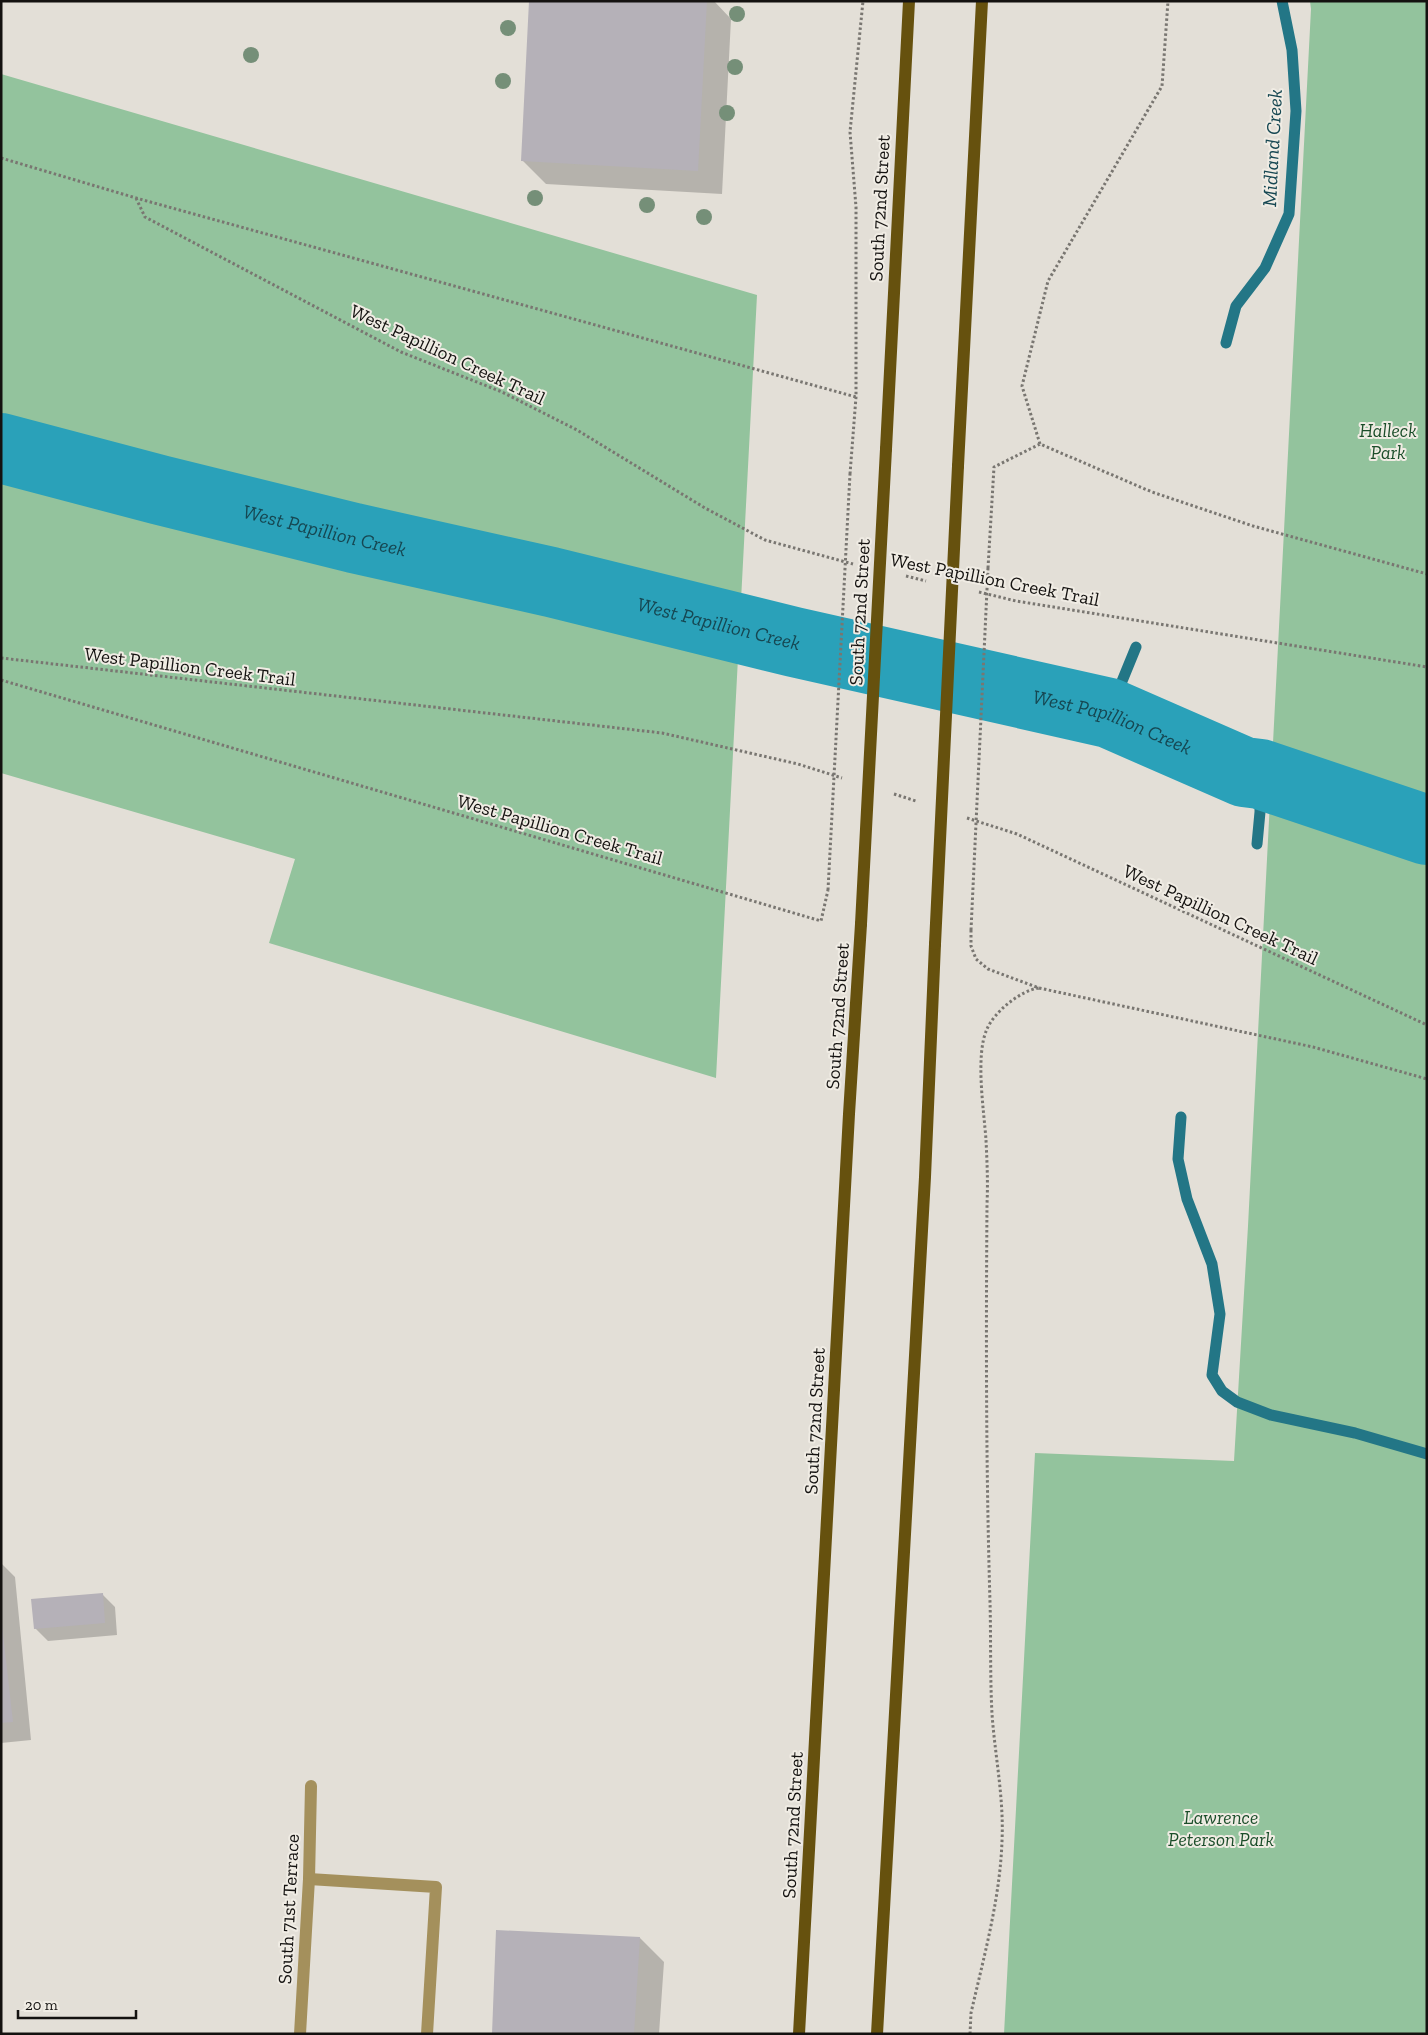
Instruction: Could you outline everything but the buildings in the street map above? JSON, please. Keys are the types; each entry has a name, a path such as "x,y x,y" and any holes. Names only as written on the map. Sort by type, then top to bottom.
{"main road":[{"name":"South 72nd Street","path":"799,2034 849,1114 862,924 909,1"},
{"path":"877,2034 925,1187 934,944 982,1"}],"street":[{"name":"South 71st Terrace","path":"300,2034 309,1879 311,1786"},
{"path":"309,1879 436,1887 427,2034"}],"path":[{"path":"1,158 136,198 856,397 856,207 850,132 863,1"},
{"path":"1168,1 1162,86 1048,281 1022,386 1040,444 1152,492 1254,526 1427,574"},
{"name":"West Papillion Creek Trail","path":"136,198 145,217 401,352 502,392 577,430 705,508 765,540 858,565"},
{"name":"West Papillion Creek Trail","path":"1,680 821,921 828,890 850,474 856,397"},
{"path":"1040,444 994,468 971,930 972,946 976,959 988,969 1040,988 1313,1047 1427,1080"},
{"name":"West Papillion Creek Trail","path":"904,576 932,582"},
{"name":"West Papillion Creek Trail","path":"970,590 1016,601 1427,667"},
{"name":"West Papillion Creek Trail","path":"1,658 662,733 798,764 844,778"},
{"path":"890,793 917,802"},
{"name":"West Papillion Creek Trail","path":"963,816 1017,834 1427,1025"},
{"path":"970,2034 971,2013 998,1890 1002,1840 1000,1788 992,1715 988,1517 987,1200 983,1043 987,1028 1010,1002 1023,993 1040,988"}],"green space":[{"path":"1310,1 1427,1 1427,2034 1004,2034 1035,1453 1234,1461 1248,1226"},
{"path":"1,74 757,295 716,1078 269,943 295,859 1,773"}],"waterway":[{"name":"Midland Creek","path":"1226,343 1236,306 1265,268 1289,214 1296,111 1292,50 1282,1"},
{"name":"West Papillion Creek","path":"1,448 354,538 551,582 794,642 1109,713 1244,772 1260,774 1427,830"},
{"name":"Midland Creek","path":"1109,713 1136,647"},
{"path":"1257,844 1260,812 1260,774"},
{"path":"1181,1117 1178,1159 1187,1199 1212,1264 1220,1314 1212,1375 1222,1391 1237,1402 1271,1415 1355,1433 1427,1454"}],"park label":[{"name":"Halleck Park","path":"1388,441"},
{"name":"Lawrence Peterson Park","path":"1221,1828"}]}
